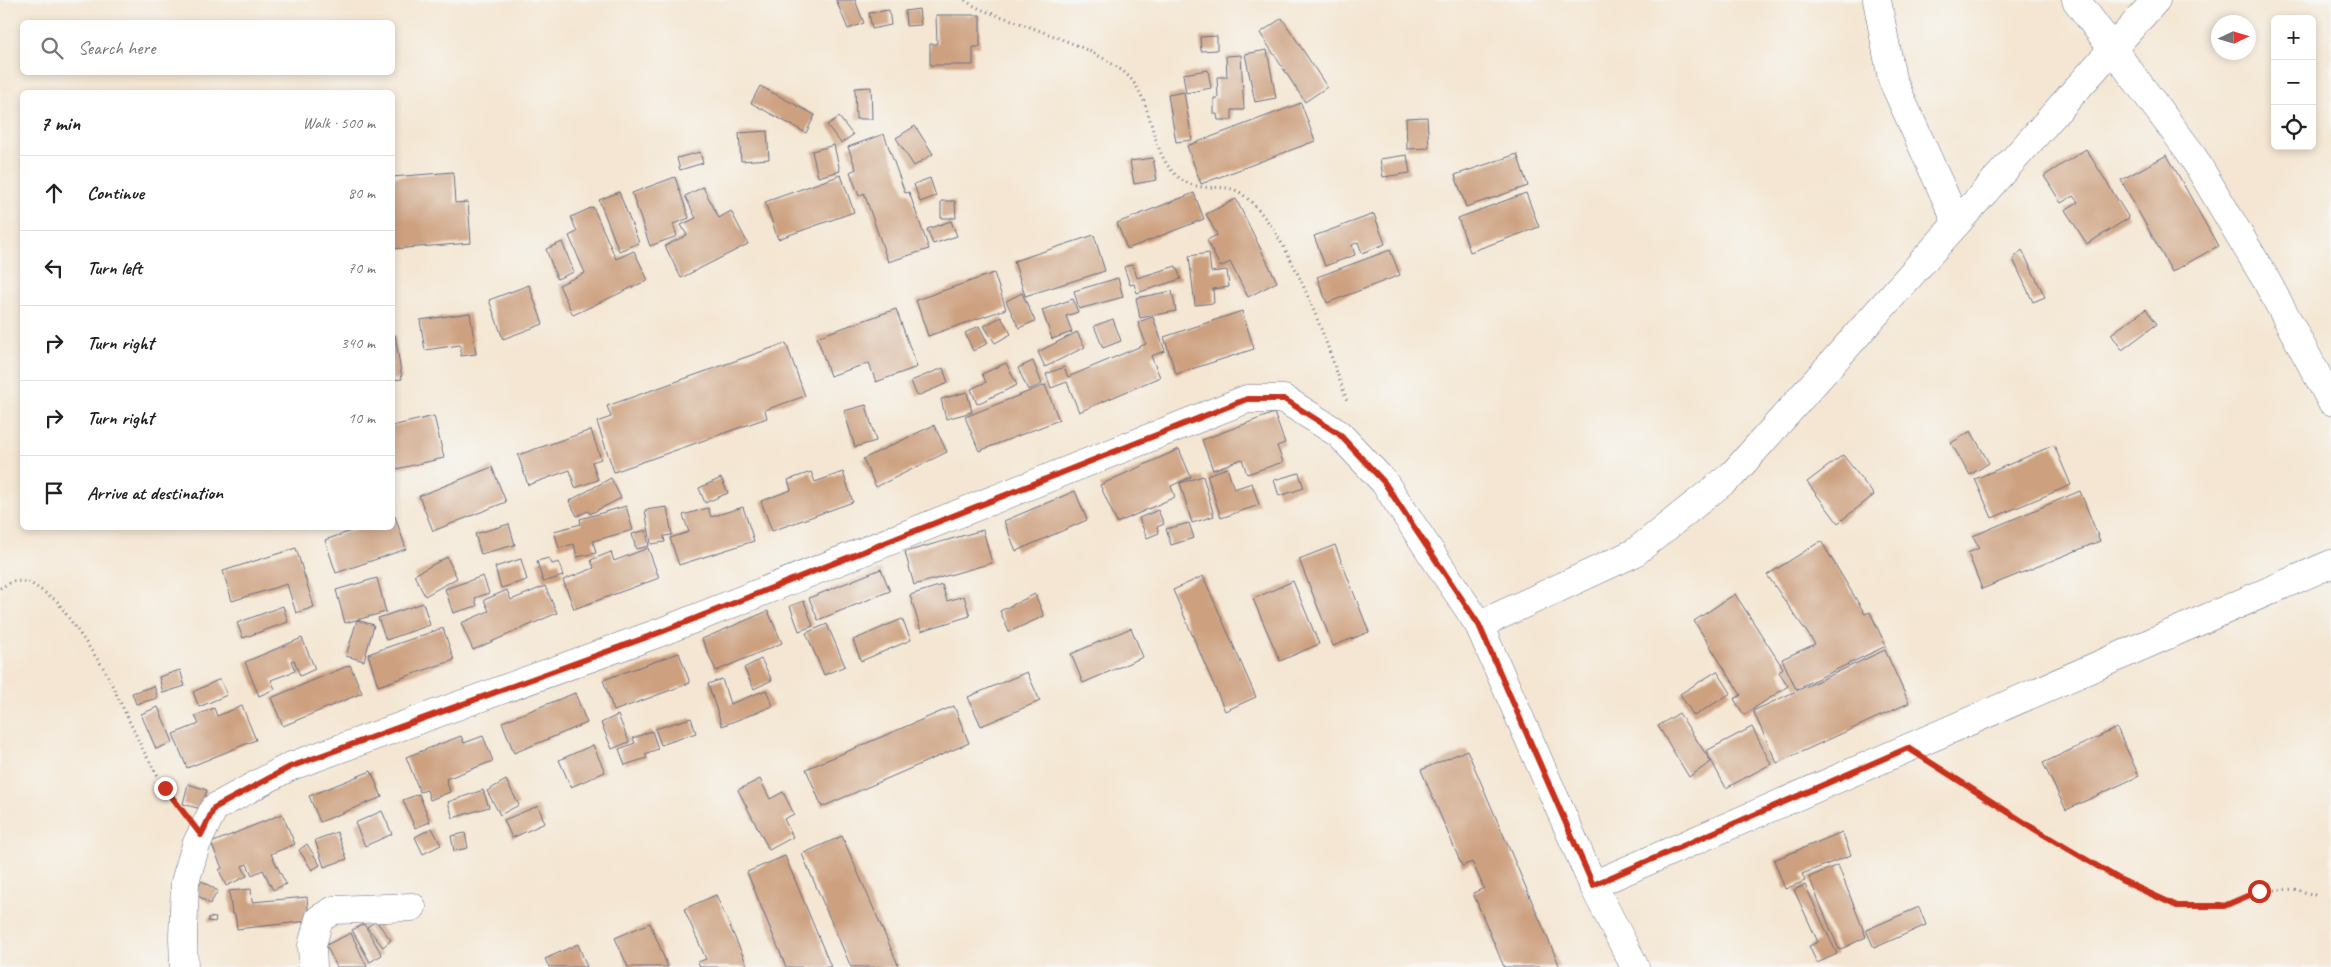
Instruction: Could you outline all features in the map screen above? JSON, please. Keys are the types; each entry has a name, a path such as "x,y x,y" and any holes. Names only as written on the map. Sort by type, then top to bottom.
{"lane":[{"path":"1877,0 1892,79 1957,223"},
{"path":"2076,0 2190,152 2265,278 2331,401"},
{"path":"1479,625 1634,553 1733,474 2156,0"},
{"path":"184,967 185,882 201,835 214,808 290,767 661,632 1247,399 1284,399 1339,434 1384,482 1479,625 1593,885 1635,967"},
{"path":"1593,885 2331,564"},
{"path":"313,967 312,946 320,919 334,910 412,907"}],"path":[{"path":"965,0 976,8 1017,22 1102,58 1118,67 1132,78 1142,98 1162,156 1172,171 1186,183 1204,189 1218,188 1238,191 1254,204 1285,248 1328,349 1350,408"},
{"path":"0,588 14,581 29,582 57,601 105,670 143,750 165,788 201,835"},
{"path":"1908,748 2036,830 2121,880 2177,906 2224,906 2259,891 2294,889 2318,896"}],"building":[{"path":"836,0 855,0 864,23 848,29"},
{"path":"919,9 921,25 906,26 905,11"},
{"path":"889,10 891,25 872,29 869,13"},
{"path":"936,15 980,15 980,47 973,47 973,65 930,65 930,44 937,44"},
{"path":"1282,18 1327,87 1305,102 1260,33"},
{"path":"1217,36 1217,50 1201,51 1200,37"},
{"path":"1267,50 1276,98 1255,102 1245,54"},
{"path":"1241,55 1244,110 1232,110 1232,120 1218,120 1217,114 1214,114 1214,98 1218,98 1217,77 1227,77 1226,56"},
{"path":"1208,70 1211,88 1186,93 1183,74"},
{"path":"760,86 815,115 806,133 751,103"},
{"path":"871,87 872,119 856,119 855,88"},
{"path":"1184,92 1192,140 1176,142 1168,95"},
{"path":"1301,103 1315,141 1201,184 1187,146"},
{"path":"839,117 853,135 841,143 827,125"},
{"path":"1427,117 1429,148 1407,149 1406,118"},
{"path":"915,126 933,154 914,166 896,138"},
{"path":"767,131 769,159 741,161 739,133"},
{"path":"884,134 905,193 909,192 929,249 888,262 864,193 859,196 850,172 856,169 848,147"},
{"path":"834,145 840,171 818,177 812,151"},
{"path":"2086,149 2129,218 2087,244 2065,210 2078,202 2073,196 2061,203 2044,176"},
{"path":"700,152 703,163 680,170 677,158"},
{"path":"1517,154 1528,186 1466,207 1455,175"},
{"path":"1407,155 1410,173 1383,177 1380,159"},
{"path":"2167,155 2218,246 2172,272 2121,180"},
{"path":"1153,158 1157,180 1134,184 1130,161"},
{"path":"453,172 455,203 468,202 471,243 395,249 395,177"},
{"path":"841,175 854,212 778,239 765,202"},
{"path":"675,177 689,218 673,224 677,236 650,246 632,193"},
{"path":"930,178 936,196 920,202 914,184"},
{"path":"703,187 719,218 731,211 748,244 681,278 665,246 687,235 681,225 696,218 685,196"},
{"path":"619,192 639,243 619,251 599,200"},
{"path":"1194,193 1204,219 1127,249 1117,223"},
{"path":"1526,193 1539,227 1470,252 1458,218"},
{"path":"1236,199 1277,282 1248,297 1230,262 1220,267 1207,240 1217,235 1206,214"},
{"path":"941,201 955,201 956,218 941,218"},
{"path":"593,207 616,259 634,251 648,280 573,315 559,285 585,273 569,236 577,232 571,217"},
{"path":"1374,214 1385,244 1362,253 1358,242 1352,245 1355,255 1325,266 1314,236"},
{"path":"951,221 957,236 933,244 927,229"},
{"path":"1094,235 1105,271 1025,296 1014,261"},
{"path":"562,242 574,272 557,279 546,249"},
{"path":"1390,250 1400,275 1327,303 1317,277"},
{"path":"2022,250 2045,297 2033,302 2013,259"},
{"path":"1209,253 1211,272 1227,270 1229,287 1213,289 1214,303 1195,305 1189,256"},
{"path":"1133,264 1137,278 1176,266 1181,279 1137,293 1134,284 1130,285 1124,267"},
{"path":"994,273 1006,309 928,336 916,300"},
{"path":"1118,278 1123,297 1079,309 1074,291"},
{"path":"529,285 543,324 503,339 489,300"},
{"path":"1172,291 1176,311 1140,318 1136,298"},
{"path":"1022,293 1035,321 1019,328 1006,301"},
{"path":"1073,299 1078,312 1066,316 1072,332 1052,339 1042,310"},
{"path":"896,309 917,367 876,382 869,363 830,376 817,337"},
{"path":"2146,309 2157,324 2122,350 2111,334"},
{"path":"1242,311 1254,349 1176,374 1164,337"},
{"path":"470,313 476,354 461,356 460,345 425,350 420,320"},
{"path":"1001,317 1011,334 995,343 984,326"},
{"path":"1153,317 1165,351 1151,356 1160,377 1079,412 1067,382 1051,388 1046,374 1064,367 1068,377 1146,344 1138,322"},
{"path":"1113,319 1121,341 1103,348 1094,326"},
{"path":"979,326 988,343 973,351 965,333"},
{"path":"1077,332 1085,347 1045,367 1038,352"},
{"path":"395,335 402,379 395,380"},
{"path":"786,343 805,396 765,410 767,418 614,472 597,422 611,417 607,406"},
{"path":"1033,361 1042,384 1028,390 1018,368"},
{"path":"1006,363 1017,385 977,404 971,389 986,382 982,374"},
{"path":"943,368 948,383 917,396 911,381"},
{"path":"1045,385 1059,420 979,451 965,417"},
{"path":"967,392 972,412 946,419 941,399"},
{"path":"866,405 876,441 855,447 844,411"},
{"path":"1274,413 1285,443 1277,446 1283,462 1247,474 1242,459 1213,470 1202,440"},
{"path":"434,416 444,458 395,469 395,425"},
{"path":"934,425 947,452 876,487 863,459"},
{"path":"591,430 601,459 592,462 598,480 575,488 570,470 528,485 518,455"},
{"path":"1971,431 1989,463 1970,475 1951,443"},
{"path":"2054,445 2071,485 1992,518 1975,479"},
{"path":"1179,449 1191,477 1171,486 1175,497 1117,523 1100,485"},
{"path":"1843,455 1874,495 1838,523 1807,482"},
{"path":"492,467 506,502 433,531 419,496"},
{"path":"1227,468 1234,489 1252,483 1259,505 1221,518 1207,475"},
{"path":"811,472 815,482 843,472 853,502 772,531 761,501 791,490 788,480"},
{"path":"1299,473 1304,488 1279,496 1274,480"},
{"path":"1203,476 1214,516 1192,523 1180,483"},
{"path":"611,478 621,498 590,514 588,511 577,516 569,501"},
{"path":"721,478 728,493 705,503 699,488"},
{"path":"1075,491 1087,520 1016,551 1004,521"},
{"path":"2080,491 2100,541 1982,589 1968,553 1979,548 1973,536"},
{"path":"626,506 633,530 593,541 596,553 577,557 574,544 559,548 554,531 581,524 580,519"},
{"path":"667,507 672,535 664,536 665,542 651,544 645,510"},
{"path":"743,507 754,541 679,565 670,538 689,532 683,515 708,508 711,517"},
{"path":"1158,510 1164,524 1157,527 1159,533 1147,538 1139,518"},
{"path":"395,516 406,549 336,573 325,540 354,530 395,530"},
{"path":"1189,523 1194,538 1171,545 1166,529"},
{"path":"509,524 515,545 481,554 475,534"},
{"path":"646,530 649,546 636,549 632,534"},
{"path":"983,530 992,563 914,585 905,552"},
{"path":"1821,541 1865,614 1870,612 1886,646 1796,689 1782,659 1815,644 1767,575"},
{"path":"1335,545 1369,632 1333,646 1299,559"},
{"path":"296,548 314,607 296,613 287,584 232,601 223,571"},
{"path":"648,548 659,578 574,609 563,580 594,568 591,560 611,552 614,561"},
{"path":"447,557 457,578 425,596 414,575"},
{"path":"549,558 552,564 559,562 563,576 543,582 537,561"},
{"path":"521,559 527,580 501,588 495,567"},
{"path":"881,569 890,591 818,620 809,598"},
{"path":"483,576 489,593 475,598 477,606 453,613 445,589"},
{"path":"1203,576 1256,697 1225,711 1173,590"},
{"path":"377,578 386,612 345,623 336,590"},
{"path":"1293,581 1319,644 1280,661 1253,599"},
{"path":"942,585 947,601 964,596 970,616 921,631 910,595"},
{"path":"545,586 557,613 473,650 461,623 489,611 484,600 507,590 511,600"},
{"path":"1035,594 1044,616 1009,632 1000,611"},
{"path":"1735,594 1783,668 1779,672 1788,686 1744,715 1734,699 1741,695 1694,621"},
{"path":"804,601 813,626 799,631 790,606"},
{"path":"423,603 430,625 386,640 378,618"},
{"path":"283,606 288,622 243,638 237,623"},
{"path":"768,611 782,643 716,671 702,639"},
{"path":"902,619 911,640 861,661 853,640"},
{"path":"357,620 374,625 364,661 346,656"},
{"path":"827,624 845,666 824,675 806,633"},
{"path":"443,628 454,660 378,686 368,654"},
{"path":"1131,628 1143,657 1083,683 1071,654"},
{"path":"302,638 315,669 300,676 294,660 291,661 295,671 271,680 275,689 259,696 245,662"},
{"path":"1885,650 1909,703 1777,763 1753,711"},
{"path":"679,653 690,683 614,711 603,680"},
{"path":"761,659 772,680 754,689 744,668"},
{"path":"350,665 362,693 283,726 271,698"},
{"path":"180,670 185,686 163,693 159,677"},
{"path":"1717,671 1731,693 1694,716 1680,694"},
{"path":"1027,672 1040,701 981,726 968,697"},
{"path":"220,679 227,695 199,707 193,692"},
{"path":"722,679 730,704 766,690 773,706 722,726 708,684"},
{"path":"154,686 158,698 136,704 132,693"},
{"path":"575,693 587,723 514,753 502,722"},
{"path":"242,706 256,740 187,768 173,734 199,724 195,716 214,708 217,716"},
{"path":"954,706 969,743 822,807 806,769"},
{"path":"158,707 173,742 156,749 141,714"},
{"path":"1679,713 1711,762 1689,777 1658,726"},
{"path":"618,715 629,742 612,749 601,723"},
{"path":"691,718 696,733 661,745 655,729"},
{"path":"1752,727 1771,764 1726,788 1706,751"},
{"path":"2117,728 2139,776 2066,810 2043,763"},
{"path":"652,731 658,749 645,754 647,758 625,765 619,749 635,743 633,738"},
{"path":"461,736 464,743 483,736 493,761 446,779 450,792 430,800 427,790 420,792 406,757"},
{"path":"593,745 605,772 571,787 559,760"},
{"path":"1467,750 1560,967 1504,967 1473,893 1484,888 1472,862 1462,866 1421,770"},
{"path":"371,771 382,797 320,822 309,796"},
{"path":"760,779 770,799 783,792 794,814 784,819 793,837 769,850 738,790"},
{"path":"506,780 519,805 500,815 487,791"},
{"path":"188,784 207,790 201,809 183,804"},
{"path":"483,790 489,807 453,818 448,802"},
{"path":"419,794 430,822 415,828 403,800"},
{"path":"538,806 545,823 512,838 504,820"},
{"path":"382,811 392,834 365,846 355,823"},
{"path":"282,814 295,844 271,854 286,884 273,890 263,870 252,875 247,864 242,866 247,876 226,886 219,870 222,868 211,843"},
{"path":"432,828 441,845 423,854 415,837"},
{"path":"337,832 347,859 324,867 315,840"},
{"path":"1842,832 1851,855 1802,874 1805,881 1785,889 1774,860"},
{"path":"465,833 468,848 454,851 451,836"},
{"path":"842,836 899,967 851,967 802,854"},
{"path":"307,844 320,865 312,870 299,850"},
{"path":"785,856 831,967 786,967 747,872"},
{"path":"1838,865 1866,937 1839,950 1809,877"},
{"path":"202,881 218,891 210,904 194,893"},
{"path":"1805,885 1837,954 1817,963 1809,946 1818,942 1794,890"},
{"path":"251,889 252,902 307,897 309,921 237,929 235,914 232,914 229,891"},
{"path":"716,895 748,967 700,967 698,962 706,959 684,909"},
{"path":"1919,907 1926,925 1874,948 1866,930"},
{"path":"209,917 216,918 215,922 208,921"},
{"path":"376,921 391,940 383,947 367,927"},
{"path":"650,923 668,967 628,967 615,938"},
{"path":"364,924 382,955 370,962 352,930"},
{"path":"351,933 367,967 337,967 326,945"},
{"path":"578,944 587,967 549,967 545,959"}],"route":[{"path":"165,788 201,835 214,808 290,767 661,632 1247,399 1284,399 1339,434 1384,482 1479,625 1593,885 1908,748 2036,830 2121,880 2177,906 2224,906 2259,891"}]}
